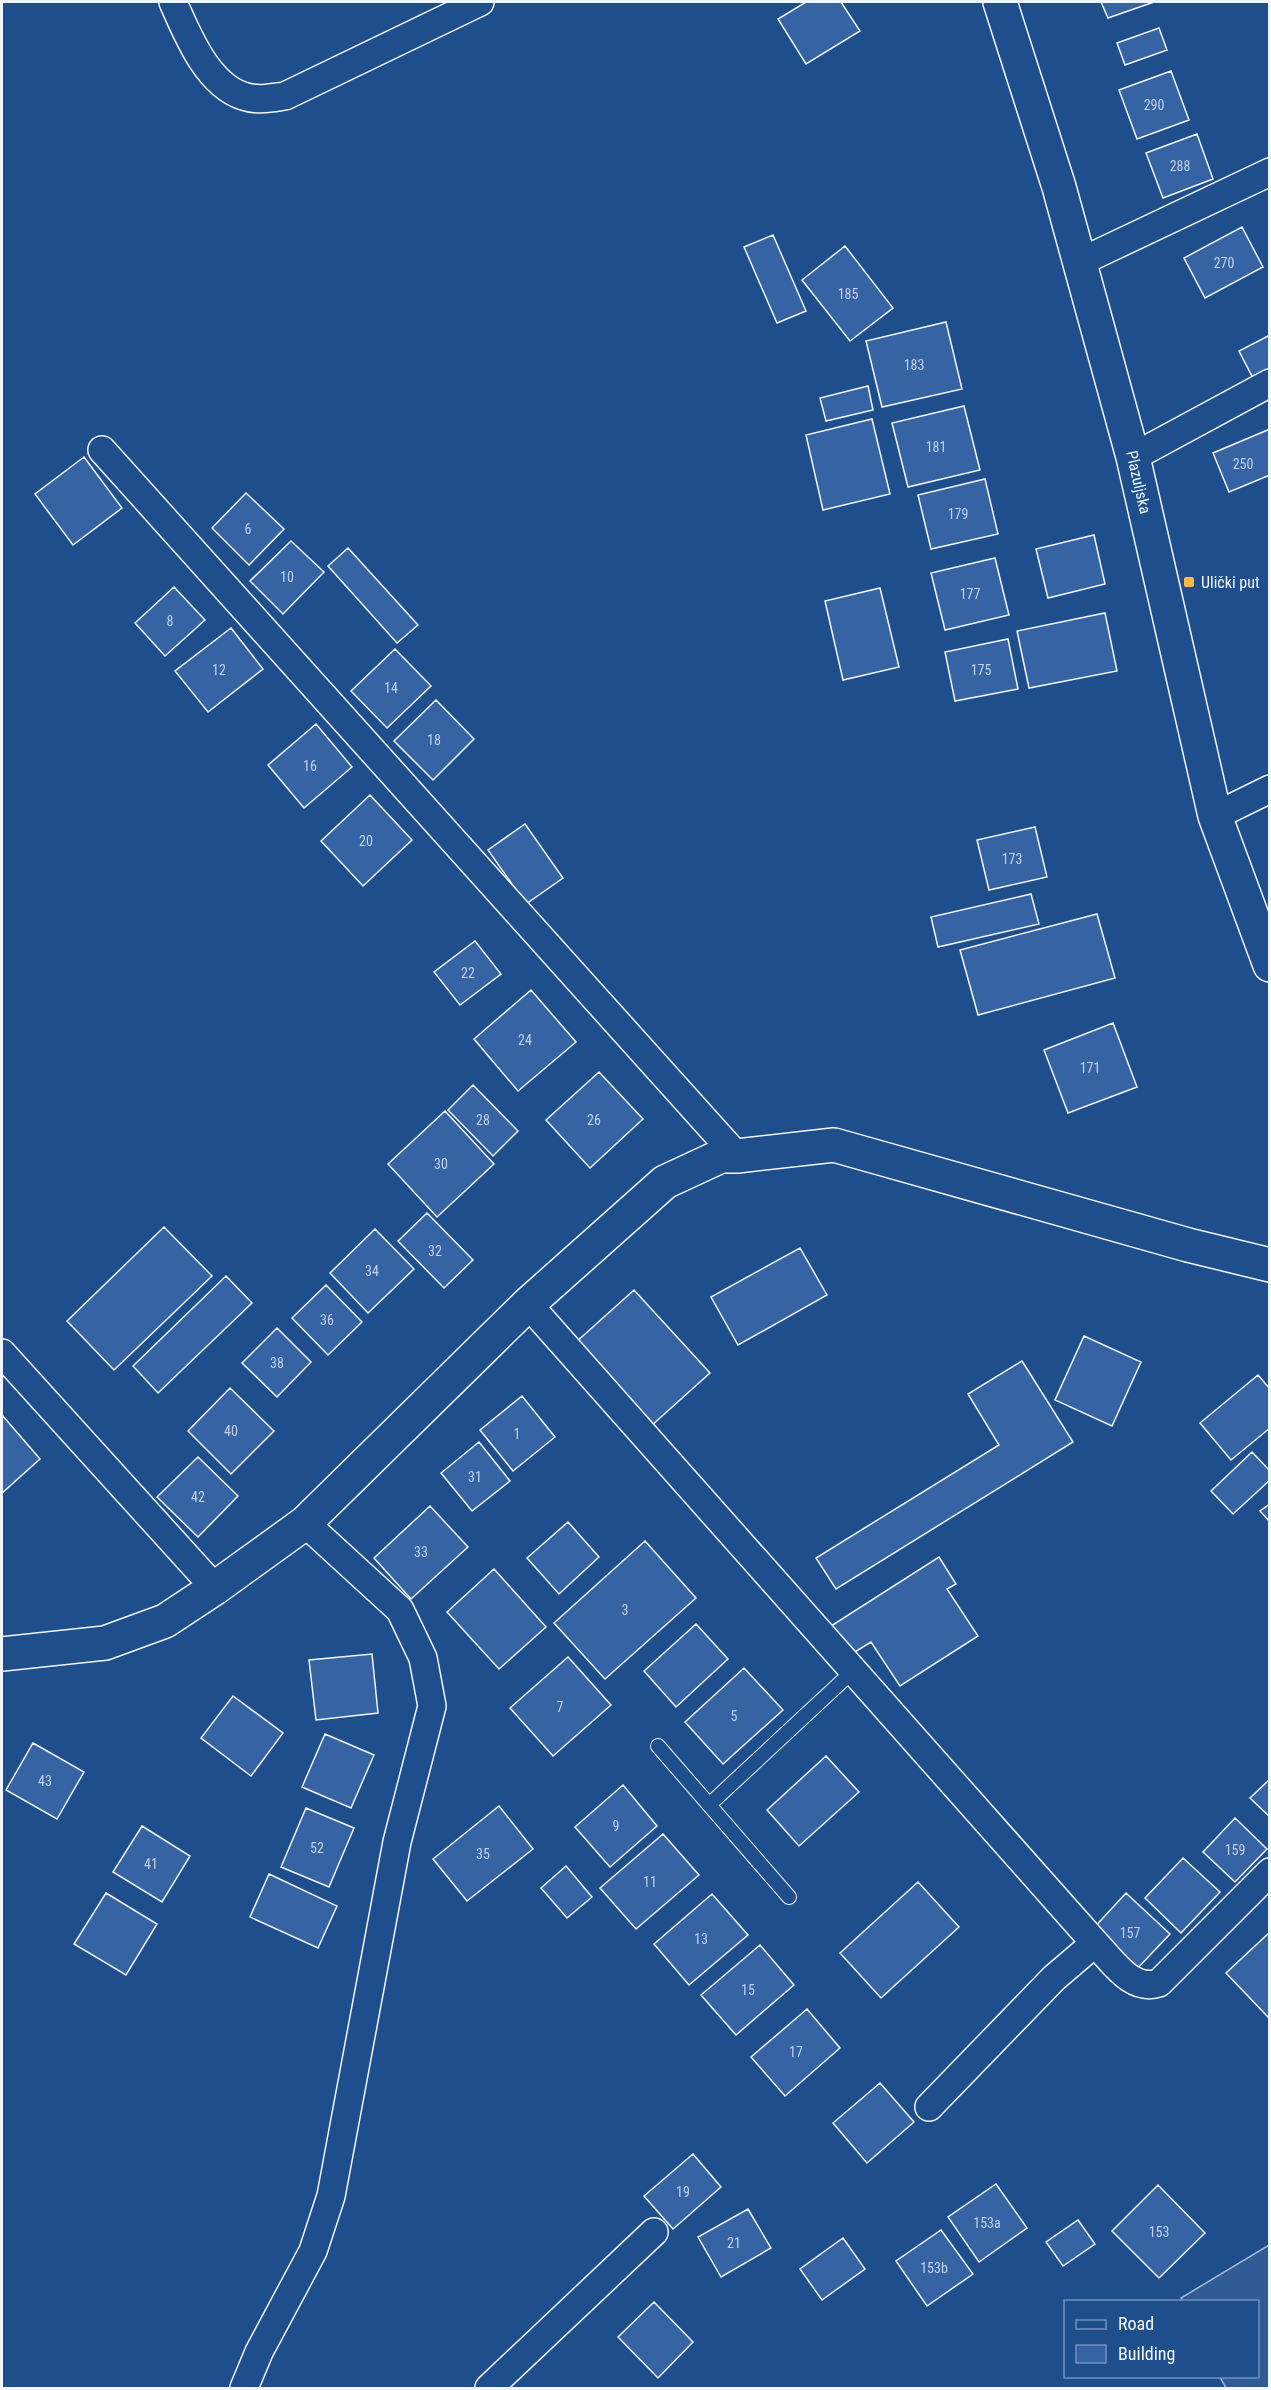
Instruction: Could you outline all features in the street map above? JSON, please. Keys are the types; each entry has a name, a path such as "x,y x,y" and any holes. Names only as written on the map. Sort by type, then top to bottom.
{"street":[{"path":"173,2 185,29 209,69 227,88 244,97 263,99 285,96 480,2"},
{"name":"Plazuljska","path":"999,2 1080,262 1133,457 1215,816 1269,965"},
{"path":"1080,262 1269,172"},
{"path":"1133,457 1269,383"},
{"path":"102,450 737,1156"},
{"path":"1215,816 1269,789"},
{"path":"2,1654 105,1643 165,1621 215,1588 305,1523 528,1304 665,1182 721,1156 834,1145 1188,1245 1269,1265"},
{"path":"528,1304 1095,1943 1133,1982 1148,1987 1159,1983 1269,1872"},
{"path":"2,1353 215,1588"},
{"path":"244,2388 259,2352 313,2251 331,2196 398,1842 432,1706 423,1658 400,1610 305,1523"},
{"path":"929,2107 1054,1978 1095,1943"},
{"path":"489,2388 654,2232"}],"lane":[{"path":"709,1805 853,1671"},
{"path":"658,1746 789,1898"}],"shaded area":[{"path":"1269,2245 1269,2388 1226,2388 1221,2378 1259,2378 1259,2300 1182,2300 1181,2298"}],"building":[{"path":"806,2 841,2 860,31 806,64 778,19"},
{"path":"1101,2 1154,2 1108,18"},
{"path":"1159,28 1167,50 1125,65 1117,43"},
{"path":"1171,71 1189,120 1137,139 1119,90"},
{"path":"1197,134 1213,179 1163,198 1146,153"},
{"path":"1242,227 1263,267 1205,298 1184,258"},
{"path":"773,235 806,311 777,323 744,247"},
{"path":"845,246 893,308 850,341 802,280"},
{"path":"946,322 962,389 882,407 866,341"},
{"path":"1270,335 1270,376 1256,384 1239,351"},
{"path":"868,386 873,410 826,421 820,398"},
{"path":"964,406 980,470 908,487 892,423"},
{"path":"872,419 890,494 823,510 806,435"},
{"path":"1270,429 1270,475 1229,492 1213,453"},
{"path":"84,457 122,508 73,545 35,494"},
{"path":"985,479 998,534 931,549 918,495"},
{"path":"246,493 284,529 249,565 212,528"},
{"path":"1094,535 1105,584 1048,598 1036,549"},
{"path":"291,541 324,572 283,614 250,581"},
{"path":"348,548 418,625 397,643 328,566"},
{"path":"995,558 1009,615 945,630 931,573"},
{"path":"174,587 205,620 165,656 135,623"},
{"path":"880,588 899,667 843,680 825,601"},
{"path":"1105,613 1117,671 1029,688 1017,631"},
{"path":"231,628 263,669 208,712 175,671"},
{"path":"1008,639 1018,689 955,701 945,652"},
{"path":"395,649 431,686 387,728 351,691"},
{"path":"436,700 474,739 433,780 394,741"},
{"path":"316,724 352,767 304,808 268,765"},
{"path":"370,795 412,840 363,886 321,841"},
{"path":"525,824 563,878 526,904 488,850"},
{"path":"1035,827 1047,877 989,890 977,840"},
{"path":"1031,894 1039,924 938,947 931,917"},
{"path":"1097,914 1115,978 978,1015 960,950"},
{"path":"475,941 501,974 460,1005 434,972"},
{"path":"531,990 576,1042 518,1091 474,1039"},
{"path":"1113,1023 1137,1087 1068,1113 1044,1050"},
{"path":"599,1072 643,1119 590,1168 546,1120"},
{"path":"473,1085 518,1131 493,1156 448,1110"},
{"path":"445,1111 494,1164 437,1217 388,1164"},
{"path":"427,1213 473,1260 444,1288 398,1241"},
{"path":"164,1227 212,1276 114,1370 67,1321"},
{"path":"375,1229 414,1269 368,1313 330,1273"},
{"path":"800,1248 827,1295 738,1345 711,1297"},
{"path":"226,1276 252,1303 158,1393 133,1366"},
{"path":"326,1285 362,1322 328,1355 292,1318"},
{"path":"634,1290 710,1373 651,1426 575,1343"},
{"path":"277,1328 311,1362 277,1397 242,1363"},
{"path":"1084,1336 1141,1362 1112,1426 1055,1400"},
{"path":"1022,1361 1073,1442 836,1589 816,1558 999,1445 968,1394"},
{"path":"1258,1375 1270,1389 1270,1428 1231,1460 1200,1423"},
{"path":"230,1388 274,1431 231,1474 188,1431"},
{"path":"522,1396 555,1437 513,1471 480,1430"},
{"path":"2,1415 40,1459 2,1493"},
{"path":"479,1442 510,1481 472,1511 441,1473"},
{"path":"1252,1452 1270,1471 1270,1480 1233,1514 1211,1491"},
{"path":"198,1457 238,1496 198,1537 157,1497"},
{"path":"1270,1504 1270,1522 1260,1511"},
{"path":"430,1506 468,1547 411,1599 374,1558"},
{"path":"568,1522 599,1557 559,1594 527,1558"},
{"path":"645,1541 696,1598 605,1679 554,1623"},
{"path":"939,1557 956,1584 947,1589 978,1636 900,1686 871,1642 850,1655 831,1626"},
{"path":"494,1569 546,1627 499,1669 447,1612"},
{"path":"696,1624 728,1659 676,1707 644,1671"},
{"path":"372,1654 378,1713 316,1720 309,1660"},
{"path":"568,1657 611,1705 553,1756 510,1708"},
{"path":"744,1668 783,1710 723,1764 685,1722"},
{"path":"233,1696 283,1733 251,1776 201,1738"},
{"path":"325,1734 374,1755 351,1808 302,1787"},
{"path":"33,1743 84,1772 57,1819 6,1790"},
{"path":"826,1756 859,1792 799,1846 767,1810"},
{"path":"1270,1779 1270,1817 1250,1798"},
{"path":"623,1785 657,1826 610,1867 575,1827"},
{"path":"499,1806 533,1849 467,1901 433,1859"},
{"path":"306,1808 354,1828 329,1887 281,1867"},
{"path":"1235,1818 1267,1849 1235,1882 1203,1852"},
{"path":"142,1826 190,1856 162,1902 113,1872"},
{"path":"663,1834 699,1875 636,1929 600,1888"},
{"path":"1183,1858 1220,1892 1181,1933 1145,1898"},
{"path":"566,1866 592,1897 567,1918 541,1888"},
{"path":"269,1874 337,1906 318,1948 250,1917"},
{"path":"918,1882 959,1927 881,1998 840,1953"},
{"path":"106,1893 157,1924 126,1975 74,1944"},
{"path":"1126,1893 1170,1934 1134,1972 1091,1931"},
{"path":"712,1894 748,1935 689,1985 654,1944"},
{"path":"1270,1932 1270,2016 1268,2017 1226,1973"},
{"path":"760,1945 794,1985 736,2035 701,1995"},
{"path":"807,2009 840,2048 785,2096 751,2057"},
{"path":"880,2083 914,2122 867,2163 833,2123"},
{"path":"693,2154 721,2187 673,2229 644,2196"},
{"path":"996,2184 1027,2228 979,2262 948,2217"},
{"path":"1158,2185 1205,2233 1159,2278 1112,2231"},
{"path":"748,2209 771,2248 721,2277 698,2237"},
{"path":"1078,2220 1095,2244 1063,2266 1046,2242"},
{"path":"941,2230 973,2274 927,2306 896,2261"},
{"path":"843,2238 865,2269 822,2300 800,2269"},
{"path":"654,2302 693,2342 658,2378 618,2337"}],"place":[{"name":"Ulički put","path":"1189,582"}]}
